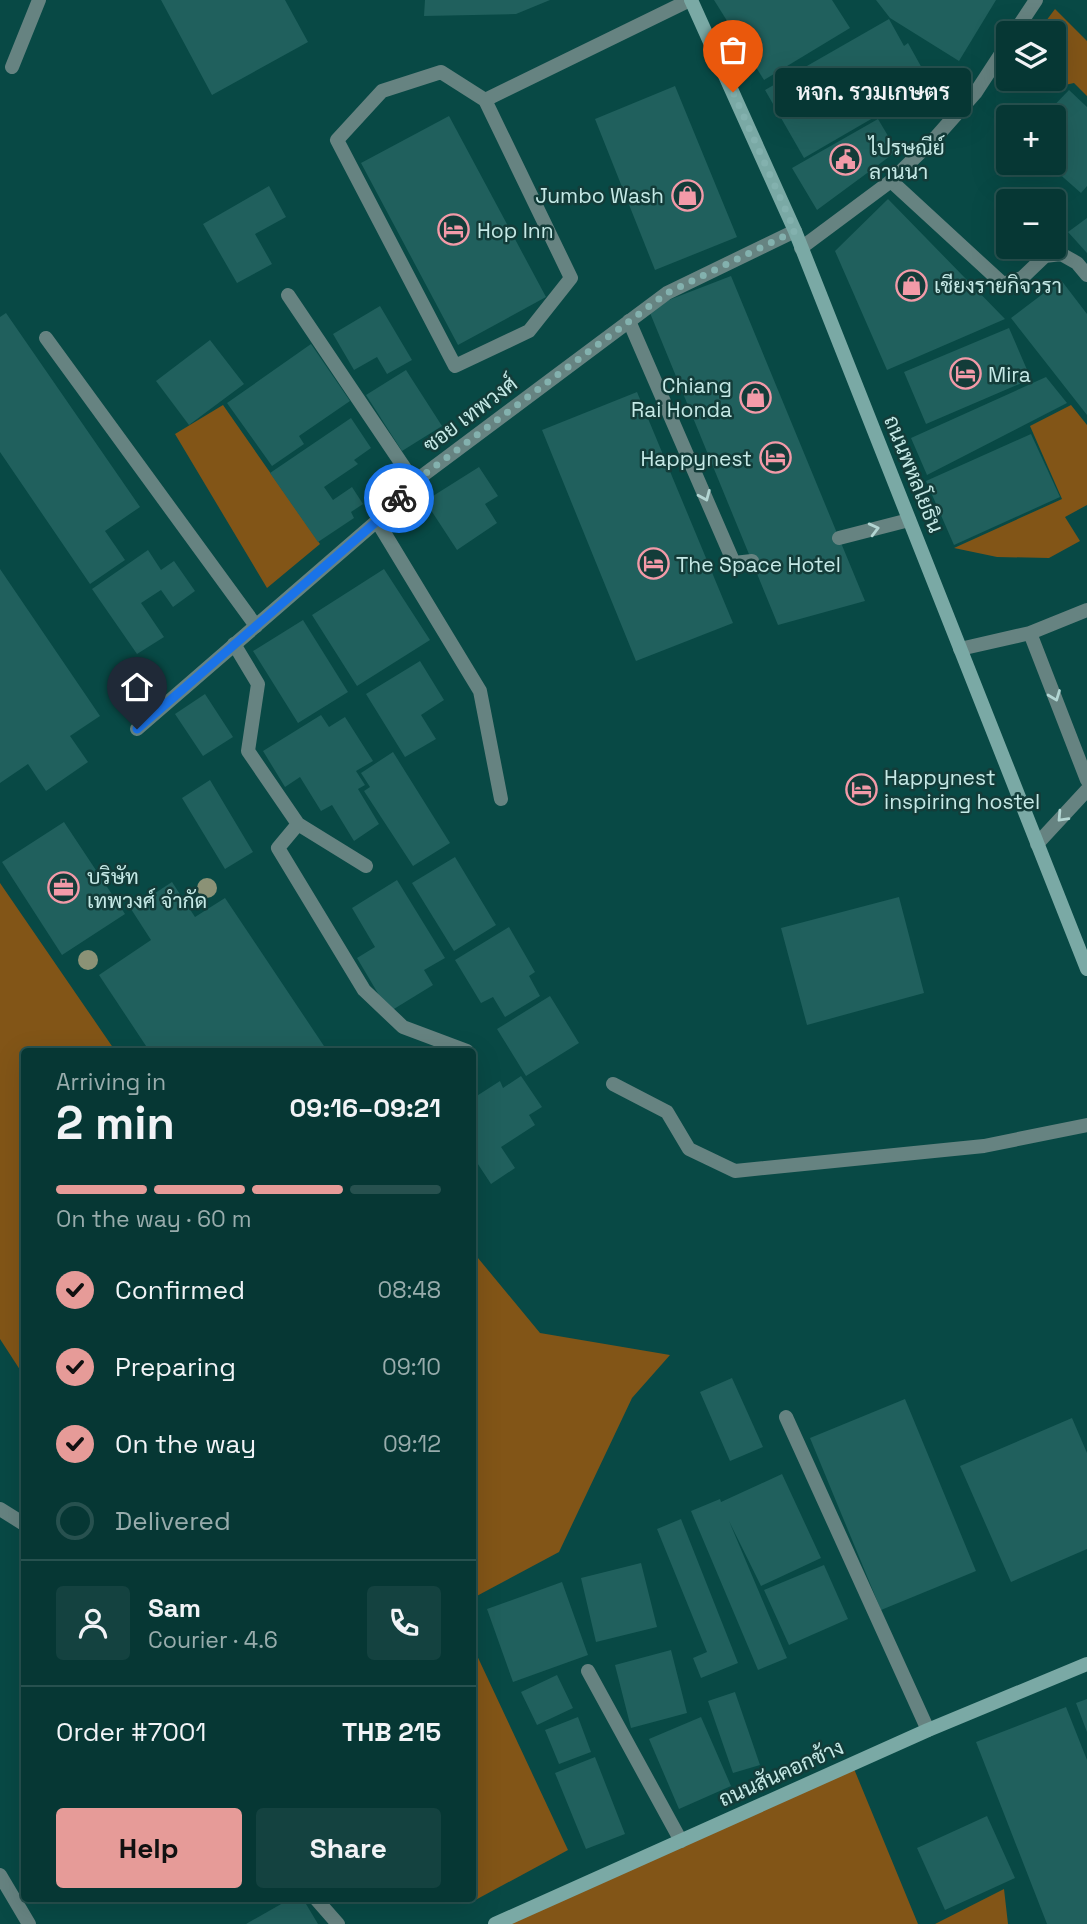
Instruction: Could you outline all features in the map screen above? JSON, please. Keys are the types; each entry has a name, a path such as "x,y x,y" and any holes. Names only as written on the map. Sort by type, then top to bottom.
{"main road":[{"name":"ถนนพหลโยธิน","path":"690,0 795,231 1087,969"},
{"name":"ถนนสันคอกช้าง","path":"495,1924 928,1730 1087,1664"}],"street":[{"path":"12,67 39,0"},
{"path":"485,100 690,0"},
{"path":"1022,21 1036,0"},
{"path":"801,248 891,181 937,136 976,92 996,61"},
{"path":"441,72 485,100 572,278 529,331 455,366 337,140 382,91 441,72"},
{"path":"891,181 1003,284 1022,278 1045,256 1061,254 1077,263 1087,275"},
{"name":"ซอย เทพวงศ์","path":"137,729 377,521 414,482 667,293 795,231"},
{"path":"288,295 414,482"},
{"path":"629,321 734,563 752,561"},
{"path":"46,338 256,626"},
{"path":"839,538 909,520"},
{"path":"377,521 480,691 501,799"},
{"path":"960,649 1030,633 1087,610"},
{"path":"1030,633 1087,780"},
{"path":"234,644 258,684 248,751 298,824 366,866"},
{"path":"1037,844 1087,790"},
{"path":"298,824 278,848 364,990 403,1027 459,1048"},
{"path":"613,1084 667,1112 689,1149 735,1171 984,1146 1087,1125"},
{"path":"786,1416 928,1730"},
{"path":"0,1509 21,1522"},
{"path":"588,1671 681,1841"},
{"path":"0,1875 29,1924"},
{"path":"319,1902 338,1924"}],"shaded area":[{"path":"1055,9 1087,41 1087,96 1074,83 1066,85 1066,21 1046,21"},
{"path":"223,405 320,544 267,588 175,434"},
{"path":"1071,405 1087,425 1087,505 1065,517 1080,541 1049,558 997,557 954,548 1062,499 1030,426"},
{"path":"0,883 113,1048 21,1048 21,1371 0,1339"},
{"path":"476,1256 540,1333 670,1355 632,1398 559,1552 476,1596"},
{"path":"476,1653 568,1850 476,1900"},
{"path":"852,1764 918,1924 495,1924"},
{"path":"1004,1889 1008,1924 935,1924"}],"building":[{"path":"161,0 285,0 308,42 212,95"},
{"path":"425,0 550,0 516,14 424,16"},
{"path":"714,0 832,0 850,28 764,80"},
{"path":"876,0 996,0 959,61 890,18"},
{"path":"889,19 904,46 908,43 923,70 896,86 904,100 804,158 765,90"},
{"path":"675,86 737,237 655,270 595,119"},
{"path":"1069,90 1087,107 1087,186 1081,193 1061,175 1066,175 1066,105 1055,105"},
{"name":"Hop Inn","path":"449,116 546,297 458,345 361,163"},
{"name":"ไปรษณีย์ ลานนา","path":"878,119 897,151 817,210 792,168"},
{"path":"269,186 286,217 255,234 272,264 237,283 203,224"},
{"name":"เชียงรายกิจวรา","path":"888,199 1005,319 887,370 835,251"},
{"path":"1087,218 1087,253 1068,232"},
{"path":"731,276 865,601 778,625 648,308"},
{"path":"1061,280 1087,314 1087,415 1011,318"},
{"path":"380,306 412,360 387,374 377,357 354,370 333,334"},
{"path":"6,313 140,507 105,531 125,560 90,584 0,452 0,317"},
{"path":"1009,328 1031,379 926,424 904,372"},
{"path":"210,340 244,384 189,425 156,381"},
{"path":"311,344 350,401 299,436 304,444 272,466 227,403"},
{"path":"406,370 442,426 402,451 366,395"},
{"path":"1046,377 1067,403 927,475 911,438"},
{"name":"The Space Hotel","path":"637,392 733,623 636,661 542,430"},
{"path":"351,418 371,448 354,460 358,464 324,487 333,500 352,487 363,504 351,512 354,518 318,542 270,473"},
{"path":"1031,434 1060,497 954,545 926,481"},
{"path":"479,467 498,496 485,504 497,523 457,550 425,501"},
{"path":"148,550 161,570 174,561 195,591 173,607 161,590 141,603 164,637 137,654 92,589"},
{"path":"0,569 100,716 70,736 88,762 46,791 28,764 0,783"},
{"path":"384,569 430,640 357,686 312,615"},
{"path":"303,620 348,692 298,723 253,651"},
{"path":"420,661 444,700 421,715 436,739 405,757 366,694"},
{"path":"205,694 233,737 203,756 175,714"},
{"path":"321,715 329,727 345,717 373,761 356,771 365,785 358,789 379,824 354,841 332,805 321,811 300,777 285,787 263,751"},
{"path":"393,752 450,843 413,866 364,791 370,787 361,773"},
{"path":"210,780 253,852 225,869 182,798"},
{"name":"บริษัท เทพวงศ์ จำกัด","path":"64,822 125,914 62,955 2,862"},
{"path":"455,857 496,925 454,951 412,883"},
{"path":"397,880 445,958 424,970 433,985 389,1012 357,958 375,947 352,908"},
{"path":"172,882 195,917 225,898 325,1048 147,1048 99,975 151,940 131,909"},
{"path":"899,897 924,993 807,1025 781,928"},
{"path":"509,927 535,972 529,976 540,996 505,1017 493,997 481,1003 455,960"},
{"path":"550,996 579,1043 526,1076 497,1029"},
{"path":"521,1076 542,1107 529,1115 535,1125 501,1147 515,1168 491,1184 476,1161 476,1096 500,1081 503,1088"},
{"path":"732,1378 763,1447 730,1461 700,1392"},
{"path":"905,1399 976,1571 881,1610 810,1438"},
{"path":"1072,1418 1087,1453 1087,1549 1011,1582 960,1466"},
{"path":"782,1474 821,1558 761,1586 729,1521 787,1658 758,1670 691,1511 720,1499 721,1502"},
{"path":"681,1519 738,1663 701,1678 693,1658 707,1652 657,1529"},
{"path":"641,1563 657,1627 596,1642 581,1578"},
{"path":"824,1565 848,1619 789,1645 764,1590"},
{"path":"562,1582 588,1655 513,1682 487,1609"},
{"path":"671,1650 687,1713 631,1728 615,1665"},
{"path":"557,1675 573,1708 537,1725 521,1692"},
{"path":"735,1692 760,1765 733,1773 708,1701"},
{"path":"1087,1699 1087,1732 1076,1703"},
{"path":"1066,1707 1087,1760 1087,1924 1047,1924 976,1742"},
{"path":"578,1717 591,1752 559,1764 545,1730"},
{"path":"701,1717 731,1786 679,1809 649,1739"},
{"path":"595,1757 625,1834 586,1849 555,1773"},
{"path":"987,1816 1015,1878 945,1910 917,1848"},
{"path":"285,1902 305,1902 318,1924 246,1924"}],"way so far":[{"path":"399,498 414,482 667,293 795,231 733,92"}],"place":[{"name":"หจก. รวมเกษตร","path":"733,92"},
{"name":"ไปรษณีย์ ลานนา","path":"846,159"},
{"name":"Jumbo Wash","path":"687,195"},
{"name":"Hop Inn","path":"454,230"},
{"name":"เชียงรายกิจวรา","path":"911,285"},
{"name":"Mira","path":"965,374"},
{"name":"Chiang Rai Honda","path":"755,397"},
{"name":"Happynest","path":"775,458"},
{"name":"The Space Hotel","path":"653,564"},
{"name":"Happynest inspiring hostel","path":"861,789"},
{"name":"บริษัท เทพวงศ์ จำกัด","path":"64,888"}],"route":[{"path":"137,729 377,521 399,498"}]}
